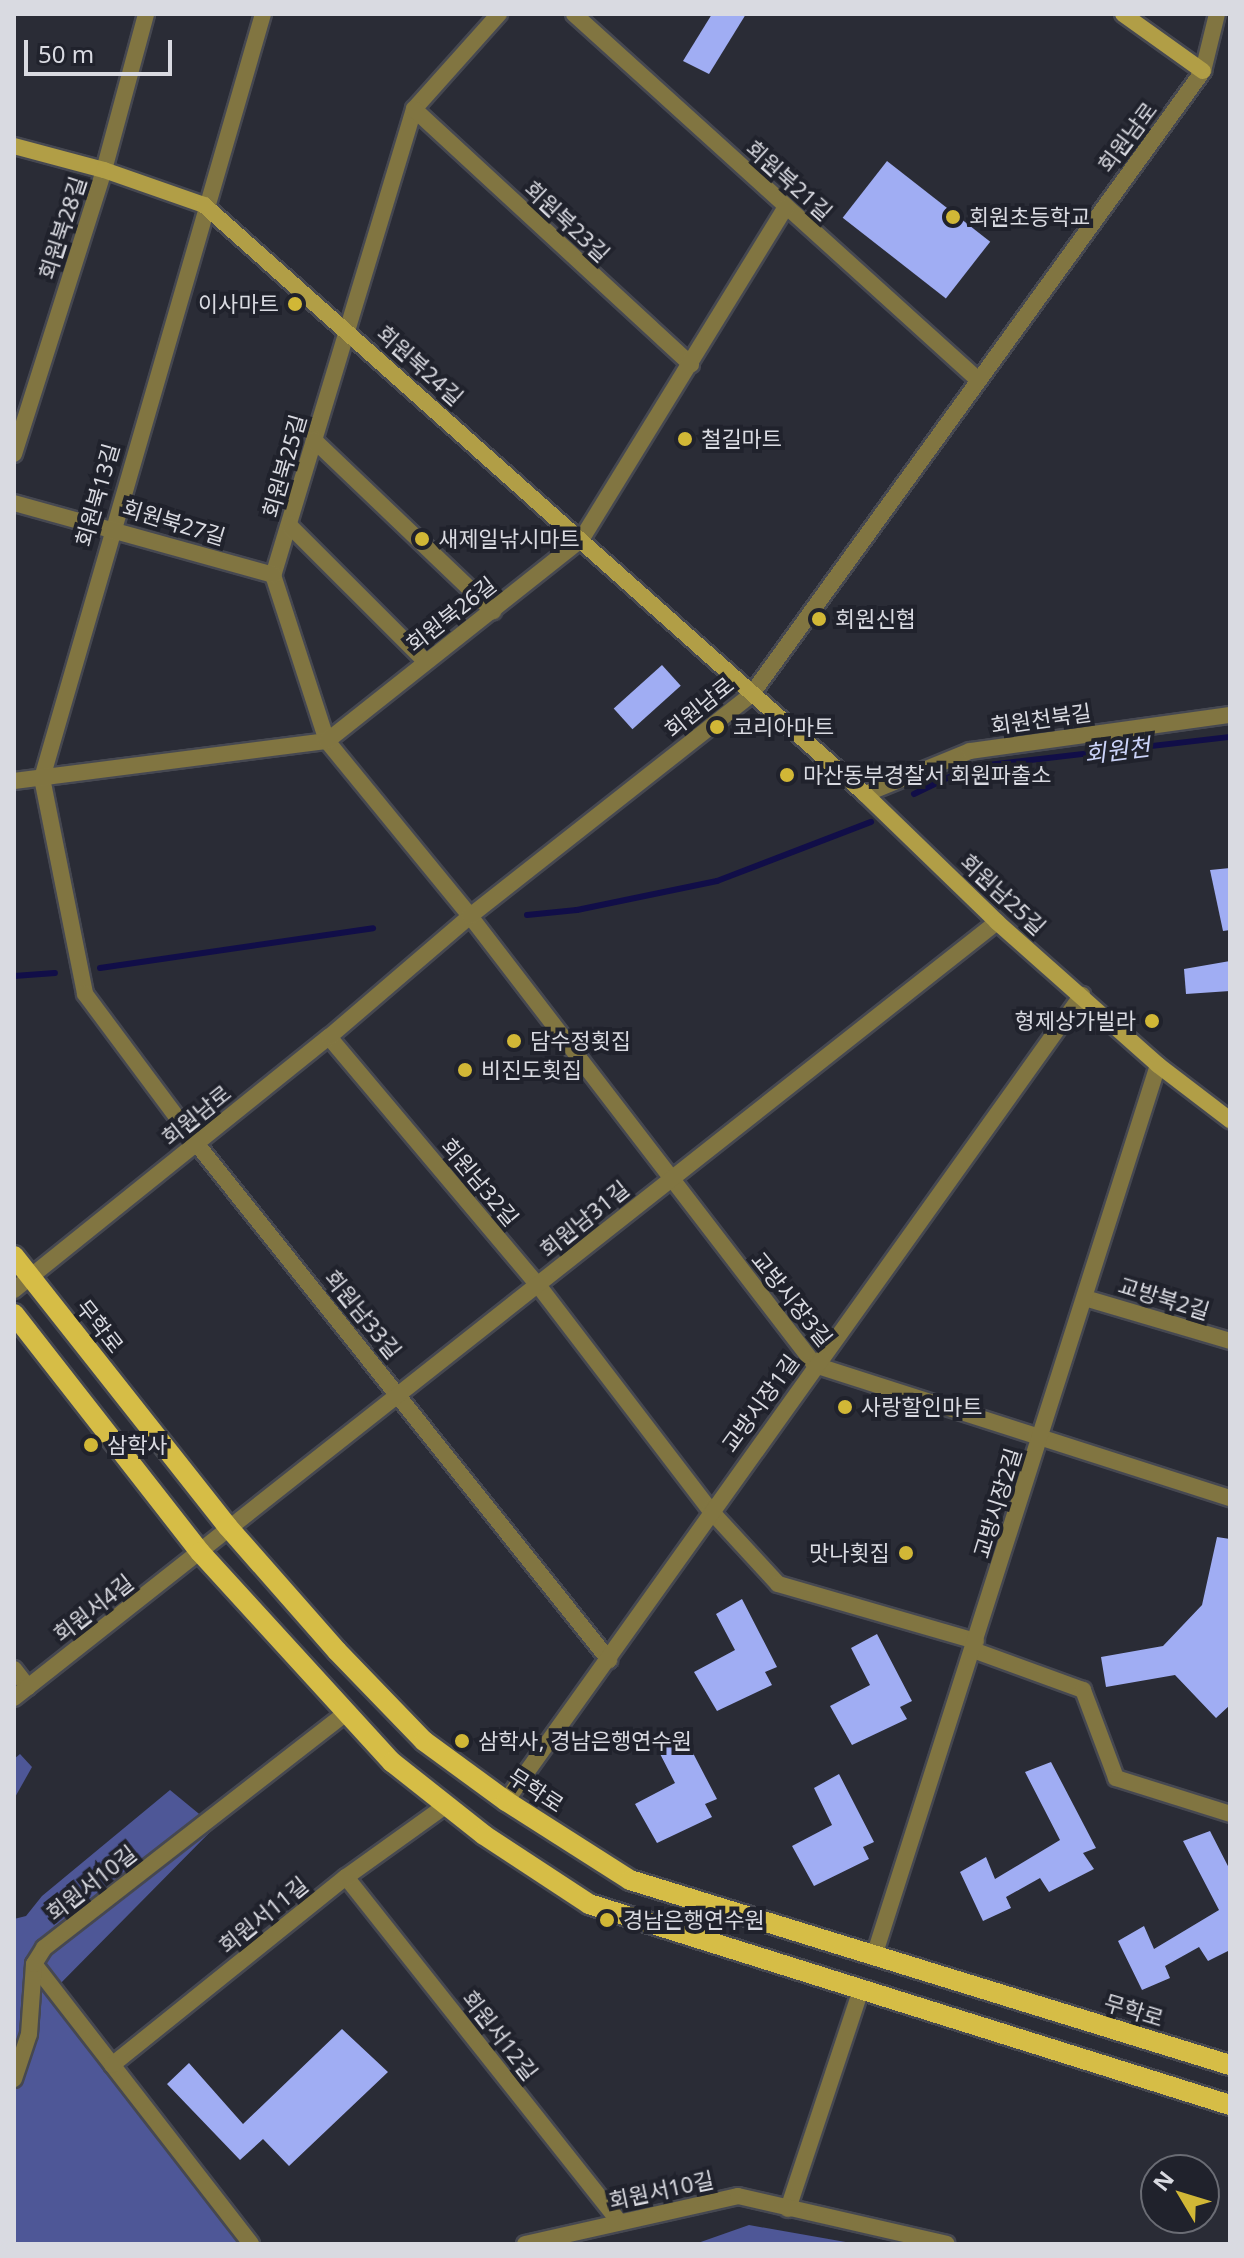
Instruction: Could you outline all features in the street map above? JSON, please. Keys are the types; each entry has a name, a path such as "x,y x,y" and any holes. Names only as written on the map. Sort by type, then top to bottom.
{"main road":[{"path":"1123,14 1203,71"},
{"name":"회원북24길","path":"14,146 104,170 204,205 751,695"},
{"name":"회원남25길","path":"751,695 865,794 997,922 1158,1065 1230,1120"},
{"name":"무학로","path":"14,1256 228,1527 424,1741 506,1801 630,1880 875,1953 1230,2065"},
{"path":"14,1314 200,1552 392,1762 445,1806 589,1904 1230,2105"}],"street":[{"name":"회원북28길","path":"14,454 104,170 146,14"},
{"name":"회원북13길","path":"85,994 42,778 111,526 263,14"},
{"name":"회원북25길","path":"273,575 414,109 499,14"},
{"name":"회원북21길","path":"574,14 976,378"},
{"name":"회원남로","path":"14,1290 329,1037 470,916 751,695 976,378 1203,71 1217,14"},
{"name":"회원북23길","path":"414,109 691,365"},
{"name":"회원북26길","path":"327,741 581,540 786,207"},
{"path":"314,440 493,611"},
{"name":"회원북27길","path":"14,503 111,526 273,575"},
{"path":"290,526 426,662"},
{"path":"273,575 327,741 470,916"},
{"name":"회원천북길","path":"865,794 970,751 1230,715"},
{"path":"14,781 327,741"},
{"name":"교방시장3길","path":"470,916 668,1178 815,1365 1230,1498"},
{"name":"회원남31길","path":"200,1552 538,1285 668,1178 997,922"},
{"name":"회원남33길","path":"85,994 196,1143 609,1660"},
{"name":"교방시장1길","path":"506,1801 609,1660 710,1510 1082,995"},
{"name":"회원남32길","path":"329,1037 538,1285 710,1510 778,1584 975,1646 1083,1690 1116,1778 1230,1814"},
{"name":"교방시장2길","path":"875,1953 1158,1065"},
{"name":"교방북2길","path":"1085,1298 1230,1341"},
{"name":"회원서4길","path":"21,1692 200,1552"},
{"path":"14,1669 21,1692"},
{"name":"회원서10길","path":"34,1964 44,1948 346,1713"},
{"name":"회원서11길","path":"112,2065 346,1877 445,1806"},
{"name":"회원서12길","path":"346,1877 618,2220"},
{"path":"34,1964 251,2244"},
{"path":"14,2079 29,2034 34,1964"},
{"path":"788,2209 861,1989"},
{"name":"회원서10길","path":"525,2244 618,2220 738,2196 947,2244"}],"shaded area":[{"path":"20,1754 32,1767 14,1799 14,1759"},
{"path":"170,1790 215,1827 51,1993 243,2244 14,2244 14,1919 26,1916 42,1896"},
{"path":"749,2225 857,2244 695,2244"}],"building":[{"path":"712,14 746,14 709,74 683,61"},
{"path":"887,161 990,242 946,298 843,218"},
{"path":"662,665 681,686 632,729 614,708"},
{"path":"1230,868 1230,930 1223,931 1210,870"},
{"path":"1230,961 1230,991 1186,994 1184,969"},
{"path":"1217,1537 1230,1539 1230,1705 1216,1718 1175,1675 1106,1687 1101,1657 1163,1646 1202,1605"},
{"path":"742,1599 777,1667 765,1672 772,1685 717,1711 694,1672 735,1650 716,1614"},
{"path":"877,1634 912,1701 900,1707 907,1719 852,1745 830,1706 870,1685 851,1648"},
{"path":"682,1732 717,1799 705,1804 712,1817 657,1843 635,1804 675,1783 656,1746"},
{"path":"1051,1762 1096,1848 1083,1853 1094,1869 1049,1892 1040,1878 1006,1897 1011,1908 983,1921 960,1872 986,1857 995,1879 1060,1840 1025,1772"},
{"path":"839,1774 874,1842 863,1847 869,1859 814,1886 792,1846 832,1825 814,1788"},
{"path":"1210,1831 1230,1870 1230,1950 1208,1961 1199,1947 1165,1966 1170,1978 1142,1990 1118,1941 1144,1926 1154,1949 1219,1910 1183,1841"},
{"path":"342,2029 388,2072 289,2166 263,2139 240,2160 167,2084 189,2063 243,2124"}],"waterway":[{"name":"회원천","path":"914,794 970,767 1230,737"},
{"path":"527,915 577,910 717,881 871,822"},
{"path":"100,968 373,928"},
{"path":"14,976 55,973"}],"place":[{"name":"회원초등학교","path":"953,217"},
{"name":"이사마트","path":"295,304"},
{"name":"철길마트","path":"685,439"},
{"name":"새제일낚시마트","path":"422,539"},
{"name":"회원신협","path":"819,619"},
{"name":"코리아마트","path":"717,727"},
{"name":"마산동부경찰서 회원파출소","path":"787,775"},
{"name":"형제상가빌라","path":"1152,1021"},
{"name":"담수정횟집","path":"514,1041"},
{"name":"비진도횟집","path":"465,1070"},
{"name":"사랑할인마트","path":"845,1407"},
{"name":"삼학사","path":"91,1445"},
{"name":"맛나횟집","path":"906,1553"},
{"name":"삼학사, 경남은행연수원","path":"462,1741"},
{"name":"경남은행연수원","path":"607,1920"}]}
